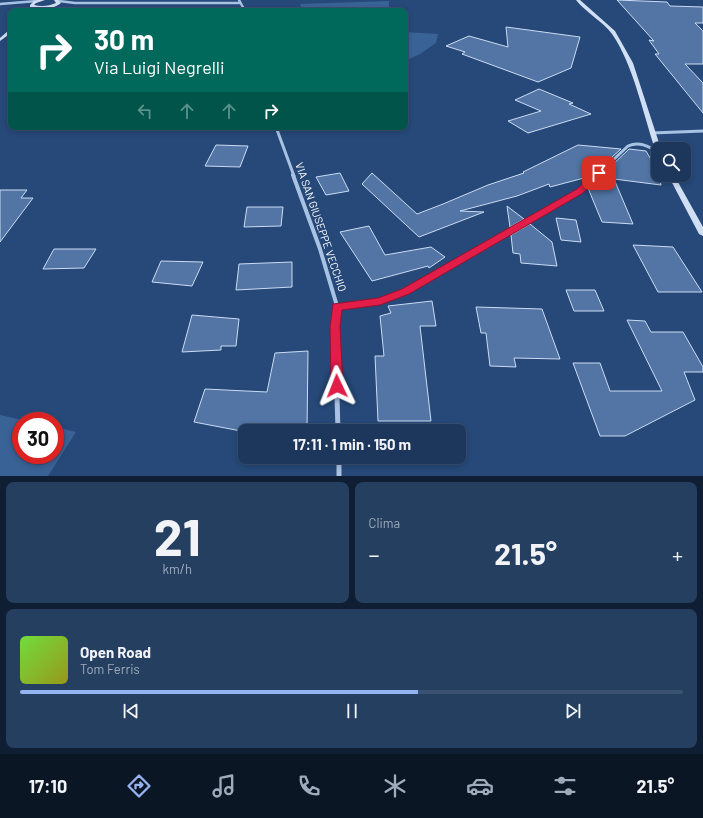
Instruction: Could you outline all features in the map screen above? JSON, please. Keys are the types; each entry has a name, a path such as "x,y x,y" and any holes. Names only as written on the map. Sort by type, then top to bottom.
{"main road":[{"path":"35,8 37,1 43,0"},
{"path":"40,8 55,5 58,0"},
{"path":"578,0 612,32 630,63 655,142"},
{"path":"0,40 8,33"},
{"path":"675,182 703,234"}],"street":[{"path":"58,0 74,3"},
{"path":"0,4 21,4 37,1"},
{"path":"55,5 74,3 239,1"},
{"path":"21,4 32,8"},
{"name":"VIA SAN GIUSEPPE VECCHIO","path":"277,130 320,248 337,307 335,327 338,424"},
{"path":"652,133 703,131"},
{"path":"337,307 380,302 406,291 580,191 633,143 651,147"},
{"path":"339,464 339,476"}],"shaded area":[{"path":"389,1 389,8 302,8 300,4"},
{"path":"408,32 438,34 436,43 420,54 408,60"},
{"path":"0,415 12,418 12,464 56,464 48,476 0,476"},
{"path":"64,429 76,432 64,451"}],"building":[{"path":"617,0 667,2 670,6 703,7 703,23 695,23 703,31 703,64 685,64 703,83 703,113 655,54 659,54 649,40 654,41"},
{"path":"506,27 580,37 571,68 538,82 462,54 465,52 446,46 469,36 508,47"},
{"path":"539,89 573,103 569,104 591,114 528,133 508,121 541,111 515,100"},
{"path":"216,145 248,146 240,167 205,166"},
{"path":"578,145 621,149 585,181 584,178 550,187 549,184 517,196 460,211 484,212 419,237 362,184 372,173 417,214 488,185 524,173 523,172"},
{"path":"629,149 646,151 651,159 651,182 660,182 661,185 614,179 633,224 602,222 588,188"},
{"path":"340,173 349,191 326,195 316,177"},
{"path":"0,190 27,190 21,198 33,198 0,242"},
{"path":"507,206 524,219 510,227"},
{"path":"247,207 283,207 281,226 244,227"},
{"path":"556,218 576,220 581,242 561,240"},
{"path":"530,224 552,242 557,266 521,263 520,254 513,253 511,235"},
{"path":"369,226 385,255 431,247 445,257 429,268 428,266 372,281 340,232"},
{"path":"633,245 673,247 702,292 658,292"},
{"path":"54,249 96,249 84,268 43,269"},
{"path":"161,261 203,262 192,286 152,282"},
{"path":"292,262 292,287 236,290 239,264"},
{"path":"566,290 595,290 604,311 574,311"},
{"path":"432,301 436,326 420,326 431,421 378,421 375,356 384,356 380,316 391,313 388,306"},
{"path":"476,307 542,309 560,359 514,358 516,367 490,366 486,333 481,333"},
{"path":"192,315 239,319 236,346 221,346 221,350 182,352"},
{"path":"627,320 645,321 651,332 683,332 703,367 703,372 684,372 695,400 625,436 600,436 573,363 600,363 610,391 662,391"},
{"path":"308,351 307,424 238,424 238,430 194,422 205,389 267,392 275,353"}],"route":[{"path":"337,386 335,327 337,307 380,302 406,291 580,191 599,173"}]}
